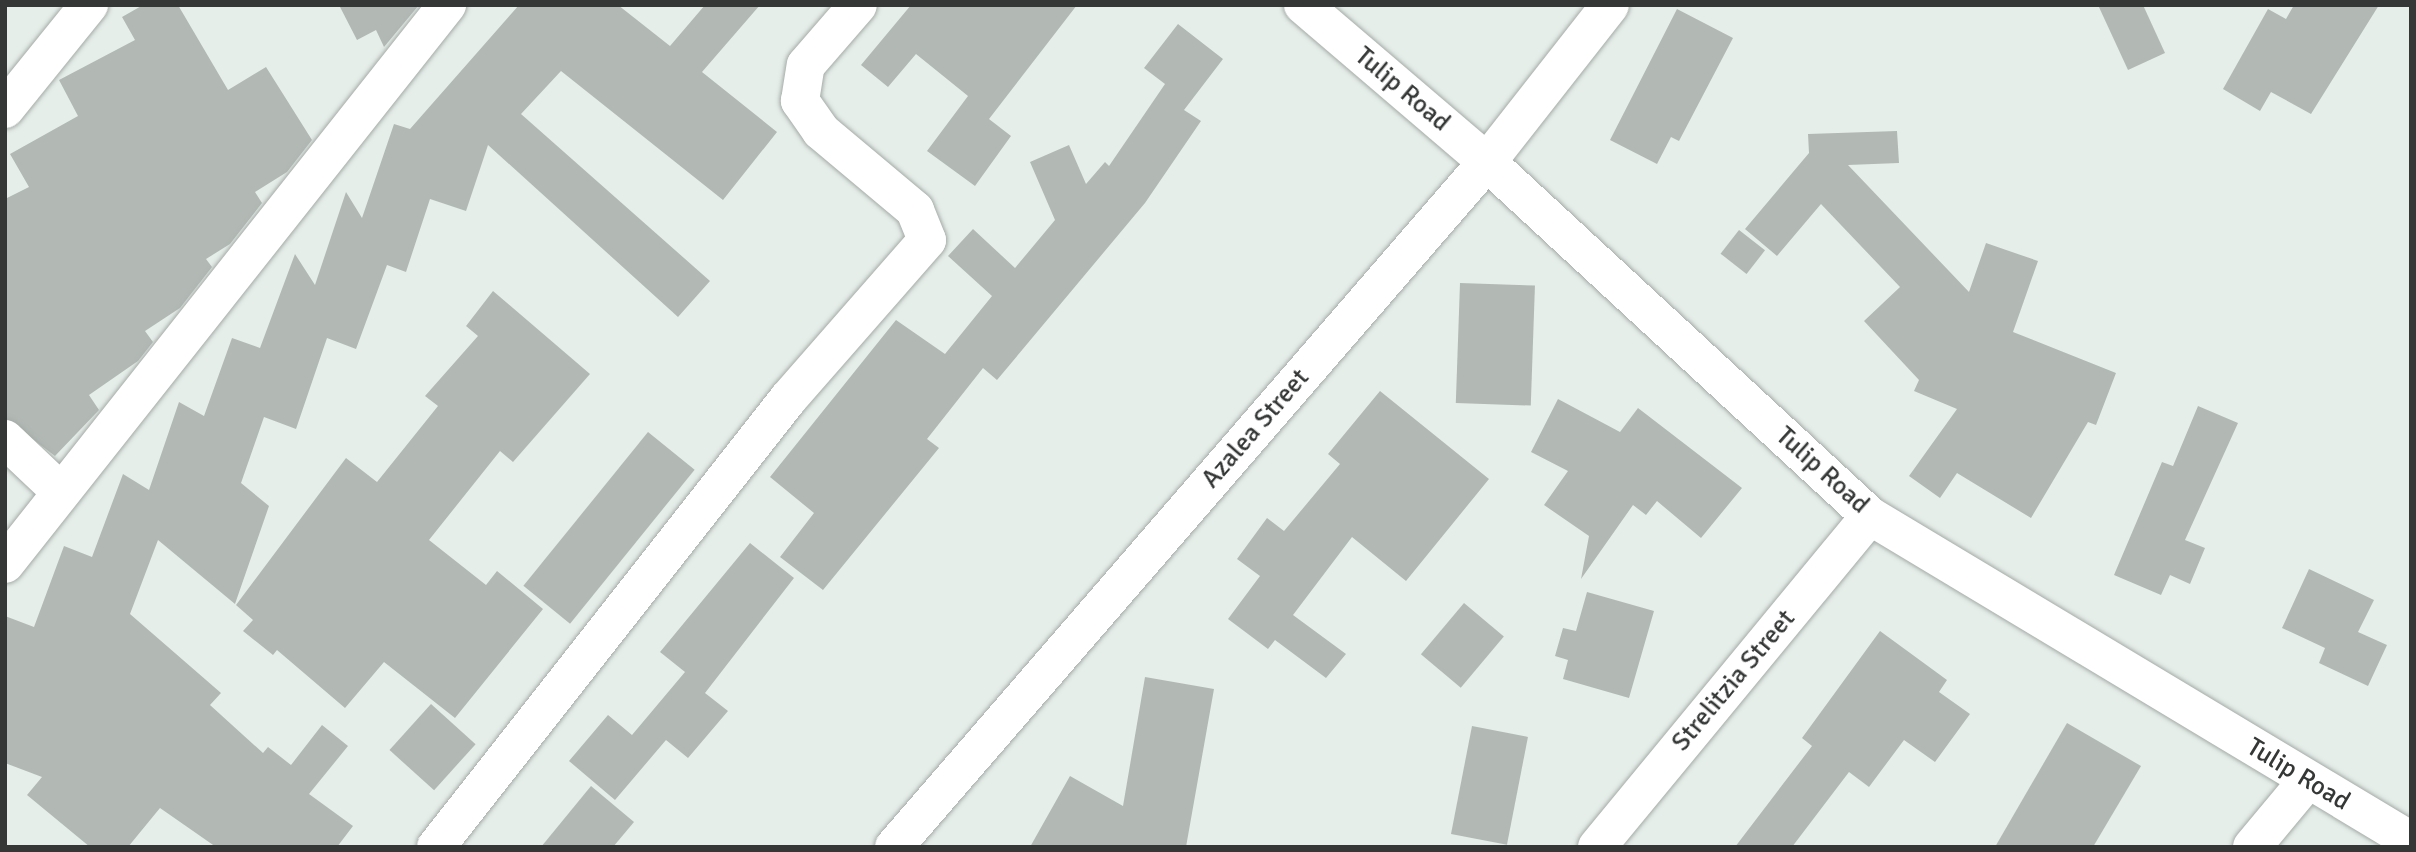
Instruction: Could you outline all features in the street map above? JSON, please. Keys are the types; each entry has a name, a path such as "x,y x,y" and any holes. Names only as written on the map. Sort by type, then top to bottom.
{"street":[{"path":"5,109 89,5"},
{"path":"5,564 60,491 447,5"},
{"path":"436,847 788,399 927,240 915,209 821,131 800,101 806,65 858,5"},
{"name":"Tulip Road","path":"1303,5 1487,162 1870,516 2307,781 2411,841"},
{"name":"Azalea Street","path":"894,847 1487,162 1610,5"},
{"path":"5,439 60,491"},
{"name":"Strelitzia Street","path":"1597,847 1870,516"},
{"path":"2252,847 2307,781"}],"building":[{"path":"143,5 178,5 228,90 266,67 312,140 287,172 255,192 262,203 230,244 206,259 212,267 180,308 145,331 153,342 138,361 89,395 99,410 55,456 5,418 5,199 29,187 10,154 78,116 59,80 135,40 122,17"},
{"path":"339,5 419,5 384,47 376,30 357,40"},
{"path":"519,5 618,5 670,46 705,5 760,5 702,72 777,132 723,200 561,71 521,114 710,281 678,317 488,145 466,211 430,199 406,272 387,265 356,349 327,338 296,429 264,417 241,483 269,506 235,604 158,540 130,614 221,693 210,705 263,753 268,747 291,765 322,725 348,746 309,794 353,826 337,847 216,847 160,808 128,847 90,847 27,795 42,777 5,763 5,616 34,627 64,546 92,557 123,474 149,490 179,402 204,416 232,338 260,348 295,254 315,285 346,192 362,218 394,124 410,129"},
{"path":"911,5 1077,5 989,119 1011,136 975,186 927,151 968,96 916,54 888,87 861,65"},
{"path":"2098,5 2143,5 2165,53 2128,70"},
{"path":"2294,5 2379,5 2311,114 2271,92 2260,111 2223,89 2268,9 2286,19"},
{"path":"1677,9 1733,38 1679,141 1671,137 1657,164 1610,140"},
{"path":"1178,24 1223,59 1184,110 1201,121 1145,203 997,380 983,368 927,439 939,448 823,590 780,557 814,513 770,477 896,320 945,354 992,296 948,256 973,229 1015,268 1055,220 1030,162 1069,145 1086,184 1105,162 1109,166 1165,84 1144,68"},
{"path":"1897,131 1899,163 1848,165 1969,292 1986,243 2038,261 2013,332 2116,373 2096,425 2088,422 2031,518 1957,473 1940,498 1909,476 1957,409 1914,391 1919,380 1864,321 1900,287 1821,204 1777,256 1745,229 1809,153 1808,134"},
{"path":"1739,230 1765,250 1747,274 1721,254"},
{"path":"1460,283 1535,286 1531,406 1456,403"},
{"path":"493,291 590,374 513,462 500,451 429,540 486,585 497,571 543,609 455,718 384,662 345,708 277,650 273,655 243,631 253,620 236,605 346,458 377,482 438,406 425,396 478,336 466,326"},
{"path":"1380,391 1489,479 1406,581 1352,537 1293,615 1346,654 1326,678 1275,640 1268,649 1228,619 1260,576 1237,559 1267,518 1284,531 1340,464 1328,454"},
{"path":"1558,399 1620,432 1638,408 1742,488 1701,538 1657,501 1646,515 1633,505 1581,579 1589,536 1544,505 1568,471 1531,452"},
{"path":"2198,406 2238,423 2185,540 2205,548 2190,584 2170,575 2161,595 2114,575 2162,462 2173,466"},
{"path":"648,432 695,470 570,624 523,586"},
{"path":"750,543 794,578 705,693 728,711 688,758 666,740 615,800 569,761 608,715 632,735 685,672 660,652"},
{"path":"2309,569 2374,600 2358,632 2387,645 2368,686 2319,663 2325,648 2282,628"},
{"path":"1587,592 1654,611 1629,698 1563,679 1568,660 1555,656 1563,628 1576,631"},
{"path":"1464,603 1504,636 1461,688 1421,654"},
{"path":"1880,631 1947,680 1939,692 1970,714 1935,762 1904,740 1869,787 1849,772 1792,847 1735,847 1812,746 1802,738"},
{"path":"1145,677 1214,689 1186,847 1030,847 1070,776 1123,806"},
{"path":"431,704 476,744 434,790 390,750"},
{"path":"2067,723 2141,766 2093,847 1995,847"},
{"path":"1472,726 1528,737 1507,845 1451,834"},
{"path":"591,786 634,822 613,847 541,847"}]}
